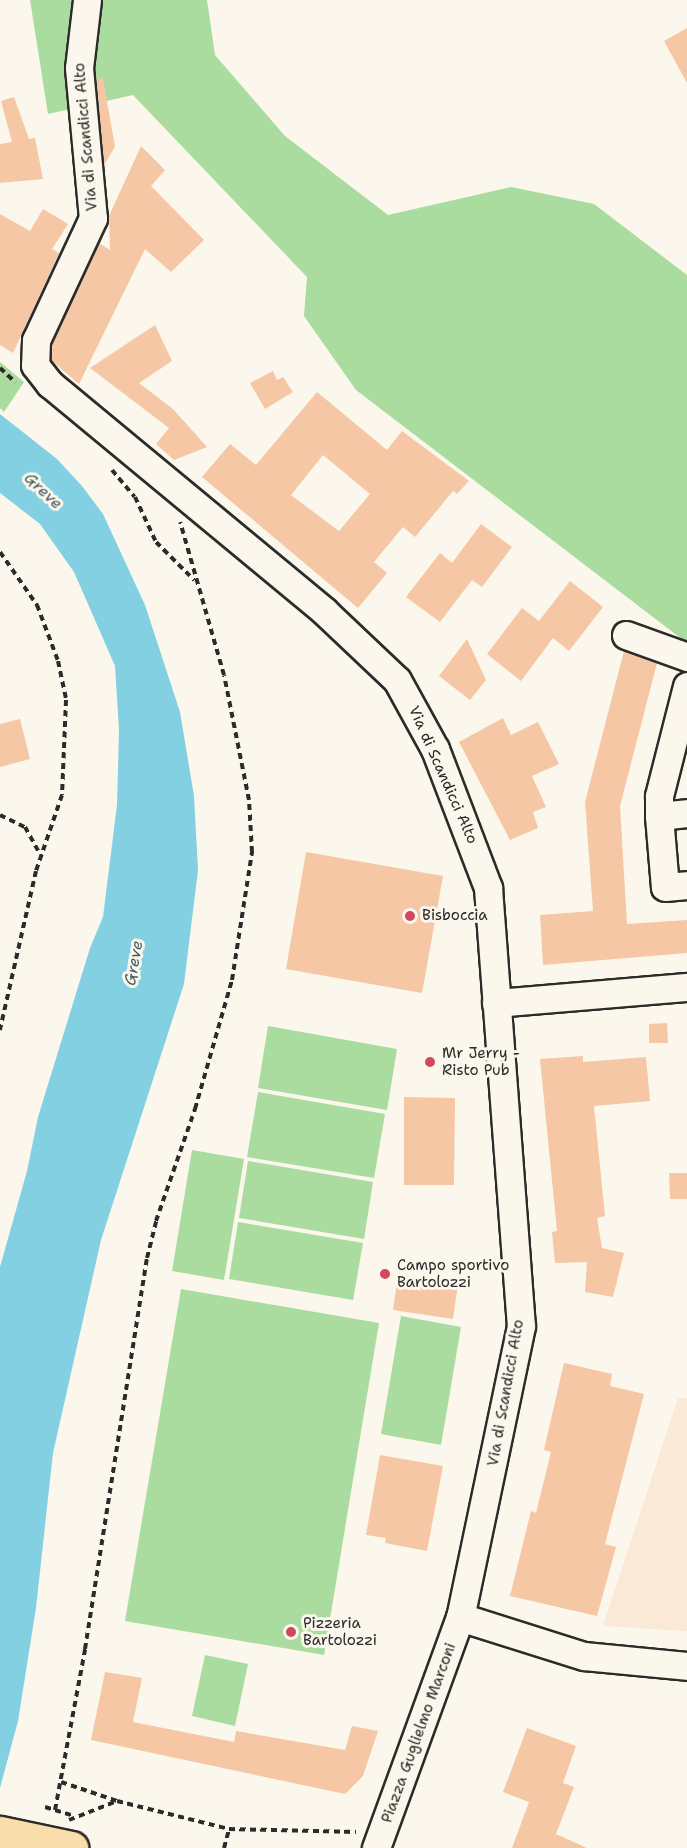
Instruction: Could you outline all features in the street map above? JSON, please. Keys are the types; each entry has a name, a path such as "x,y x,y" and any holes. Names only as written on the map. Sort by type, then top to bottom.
{"main road":[{"path":"20,1839 70,1848"}],"street":[{"name":"Via di Scandicci Alto","path":"87,0 79,68 93,218 36,340 33,355 35,365 50,384 376,658 404,690 447,776 483,870 496,1003 521,1326 460,1617"},
{"path":"626,635 687,657"},
{"path":"687,686 658,796 665,886 687,885"},
{"path":"659,816 687,813"},
{"path":"496,1003 687,987"},
{"path":"460,1617 584,1656 687,1666"},
{"name":"Piazza Guglielmo Marconi","path":"378,1844 460,1617"}],"path":[{"path":"0,368 17,384"},
{"path":"107,464 135,497 156,542 195,581"},
{"path":"55,1810 147,1258 156,1221 195,1109 230,990 252,852 249,800 224,675 180,528 179,491"},
{"path":"0,552 37,605 58,661 66,700 62,795 41,856 0,1030"},
{"path":"0,815 25,827 41,856"},
{"path":"61,1782 117,1801 229,1829 354,1831 378,1844"},
{"path":"45,1807 75,1816 117,1801"},
{"path":"224,1848 229,1829"}],"shaded area":[{"path":"678,1398 687,1398 687,1631 603,1626"}],"green space":[{"path":"30,0 207,0 215,55 285,136 388,215 511,187 594,204 687,275 687,643 356,390 304,316 307,277 133,95 48,114"},
{"path":"0,362 24,382 4,412 0,408"},
{"path":"268,1026 397,1049 387,1110 258,1088"},
{"path":"258,1092 385,1114 374,1178 247,1157"},
{"path":"192,1150 244,1159 224,1280 172,1271"},
{"path":"248,1161 373,1182 364,1239 239,1218"},
{"path":"238,1222 363,1243 353,1300 229,1279"},
{"path":"181,1289 379,1323 324,1655 125,1621"},
{"path":"401,1316 461,1327 441,1445 381,1434"},
{"path":"205,1655 248,1664 235,1726 192,1716"}],"water":[{"name":"Greve","path":"0,414 57,459 82,486 103,514 145,605 180,712 194,796 198,870 184,984 101,1240 53,1453 36,1608 18,1721 0,1788 0,1267 27,1171 38,1117 90,948 103,917 117,805 119,730 115,666 74,572 40,524 0,493"}],"building":[{"path":"687,28 687,83 664,41"},
{"path":"103,78 115,147 104,165 96,79"},
{"path":"14,97 29,139 35,138 43,179 0,183 0,144 12,142 1,101"},
{"path":"141,146 165,170 151,186 204,240 171,272 145,249 79,384 51,360 52,344 99,243 110,250 109,216"},
{"path":"43,209 68,224 52,249 59,253 13,353 0,345 0,214 30,231"},
{"path":"155,325 172,361 139,383 173,409 207,447 174,460 156,444 169,428 90,368"},
{"path":"273,371 277,380 283,377 293,392 265,409 250,383"},
{"path":"317,392 387,450 402,431 469,481 457,494 453,491 415,537 403,527 374,562 387,573 358,608 202,477 230,444 256,465","holes":["323,455 370,494 339,531 291,495"]},
{"path":"481,524 512,547 482,587 472,580 440,622 406,597 440,553 452,563"},
{"path":"570,581 603,607 569,651 553,638 521,681 487,654 522,608 539,621"},
{"path":"467,639 486,680 470,700 439,676"},
{"path":"624,651 657,663 620,806 627,924 687,920 687,953 543,965 540,915 593,911 585,802"},
{"path":"503,718 511,735 538,722 559,764 532,776 546,807 533,812 538,828 510,840 459,742"},
{"path":"20,719 30,759 0,767 0,724"},
{"path":"306,852 443,876 422,993 286,969"},
{"path":"667,1023 668,1043 649,1043 649,1024"},
{"path":"583,1056 583,1062 646,1057 650,1101 594,1106 605,1216 597,1218 602,1248 624,1253 613,1297 585,1292 587,1262 555,1263 552,1232 557,1231 540,1059"},
{"path":"404,1097 455,1098 454,1185 404,1185"},
{"path":"669,1173 687,1173 687,1199 670,1199"},
{"path":"398,1275 458,1284 453,1319 393,1310"},
{"path":"564,1363 612,1374 610,1386 644,1394 605,1544 616,1547 597,1616 510,1596 531,1511 536,1513 551,1452 544,1450"},
{"path":"380,1455 443,1466 427,1551 385,1543 386,1538 366,1535"},
{"path":"105,1672 142,1678 133,1722 234,1742 236,1731 345,1750 352,1726 378,1731 363,1776 345,1794 91,1740"},
{"path":"527,1728 576,1746 563,1783 574,1787 556,1834 587,1848 512,1848 529,1802 503,1792"}],"place":[{"name":"Bisboccia","path":"410,916"},
{"name":"Mr Jerry - Risto Pub","path":"430,1062"},
{"name":"Campo sportivo Bartolozzi","path":"385,1274"},
{"name":"Pizzeria Bartolozzi","path":"291,1632"}]}
